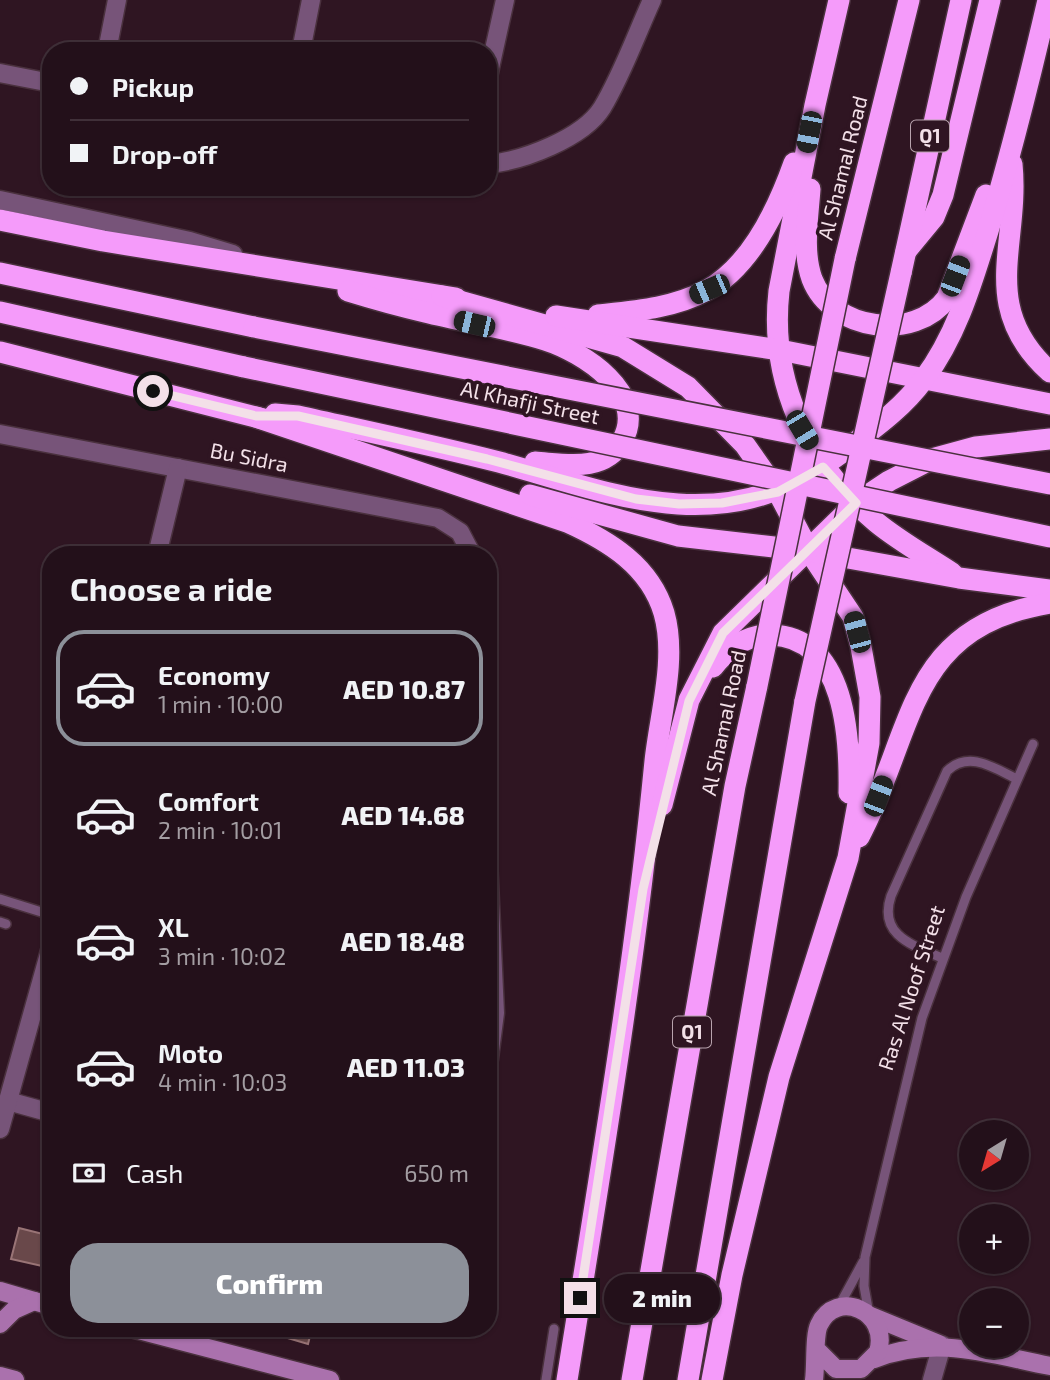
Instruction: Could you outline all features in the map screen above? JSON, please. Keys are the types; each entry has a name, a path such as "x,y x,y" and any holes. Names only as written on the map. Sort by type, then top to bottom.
{"highway":[{"path":"839,0 814,105 779,290 776,317 788,395 802,430 823,467 856,503 885,528 959,578"},
{"name":"Al Shamal Road","path":"632,1380 735,786 845,259 909,0"},
{"name":"Q1","path":"688,1380 806,701 961,0"},
{"path":"903,263 934,217 943,195 990,0"},
{"path":"256,416 298,416 487,459 636,499 668,503 722,503 778,492 823,467 881,424 924,379 957,322 1011,155 1048,0"},
{"path":"814,105 807,264 813,282 825,299 849,316 872,325 902,325 940,307 947,298 987,192 1011,155"},
{"path":"568,318 642,310 676,303 709,289 723,277 763,231 792,171 814,105"},
{"path":"1011,155 1014,205 1006,262 1008,302 1024,342 1050,372"},
{"path":"0,220 103,241 273,267 568,318 780,350 1050,404"},
{"path":"273,267 402,307 547,340 608,378 623,396 628,419 622,441 606,458 584,465 487,459"},
{"name":"Al Khafji Street","path":"0,273 254,327 1050,484"},
{"path":"442,296 623,347 652,363 714,411 745,445 778,492 810,551 853,617 867,673 869,743 848,858 779,1077 732,1275 712,1380"},
{"name":"Al Khafji Street","path":"0,312 244,367 1050,537"},
{"path":"0,352 256,416 678,536 810,551 959,578 1050,590"},
{"path":"256,416 567,522 622,553 649,581 664,615 667,657 643,889 567,1380"},
{"path":"643,889 689,701 723,633 742,612 810,551 856,503 889,481 932,459 976,447 1050,439"},
{"path":"848,858 878,796 919,690 947,650 990,618 1050,603"},
{"path":"689,701 720,658 740,642 764,635 776,635 811,649 833,680 848,734 848,858"}],"street":[{"path":"109,42 117,0"},
{"path":"303,42 311,0"},
{"path":"496,42 505,0"},
{"path":"497,162 525,156 564,140 601,110 652,0"},
{"path":"0,73 42,81"},
{"path":"0,200 190,241 273,267"},
{"name":"Bu Sidra","path":"0,434 438,518 460,532 467,546"},
{"path":"159,546 178,468"},
{"path":"0,1129 42,979"},
{"path":"8,1101 42,1110"},
{"path":"0,1291 42,1303"},
{"path":"0,1324 14,1310 42,1303"},
{"path":"814,1380 818,1351 816,1340 820,1323 838,1308 858,1308 942,1345 1048,1371"},
{"path":"863,1369 881,1337 870,1315"},
{"path":"165,1337 330,1380"},
{"path":"818,1351 836,1369 863,1369 907,1348 942,1345"},
{"path":"932,1380 942,1345"}],"lane":[{"name":"Ras Al Noof Street","path":"870,1315 864,1286 864,1257 905,1081 942,958 1033,744"},
{"path":"942,958 909,944 895,934 888,916 891,896 947,771 954,765 970,760 1017,779"},
{"path":"0,899 42,912"},
{"name":"Ras Al Noof Street","path":"838,1308 864,1257"},
{"path":"546,1380 554,1329"}],"building":[{"path":"19,1228 42,1234 42,1266 11,1259"},
{"path":"284,1337 310,1337 308,1344"}],"route":[{"path":"153,391 256,416 298,416 487,459 636,499 679,504 722,503 778,492 823,467 856,503 810,551 742,612 723,633 709,656 689,701 679,731 643,889 580,1298"}]}
